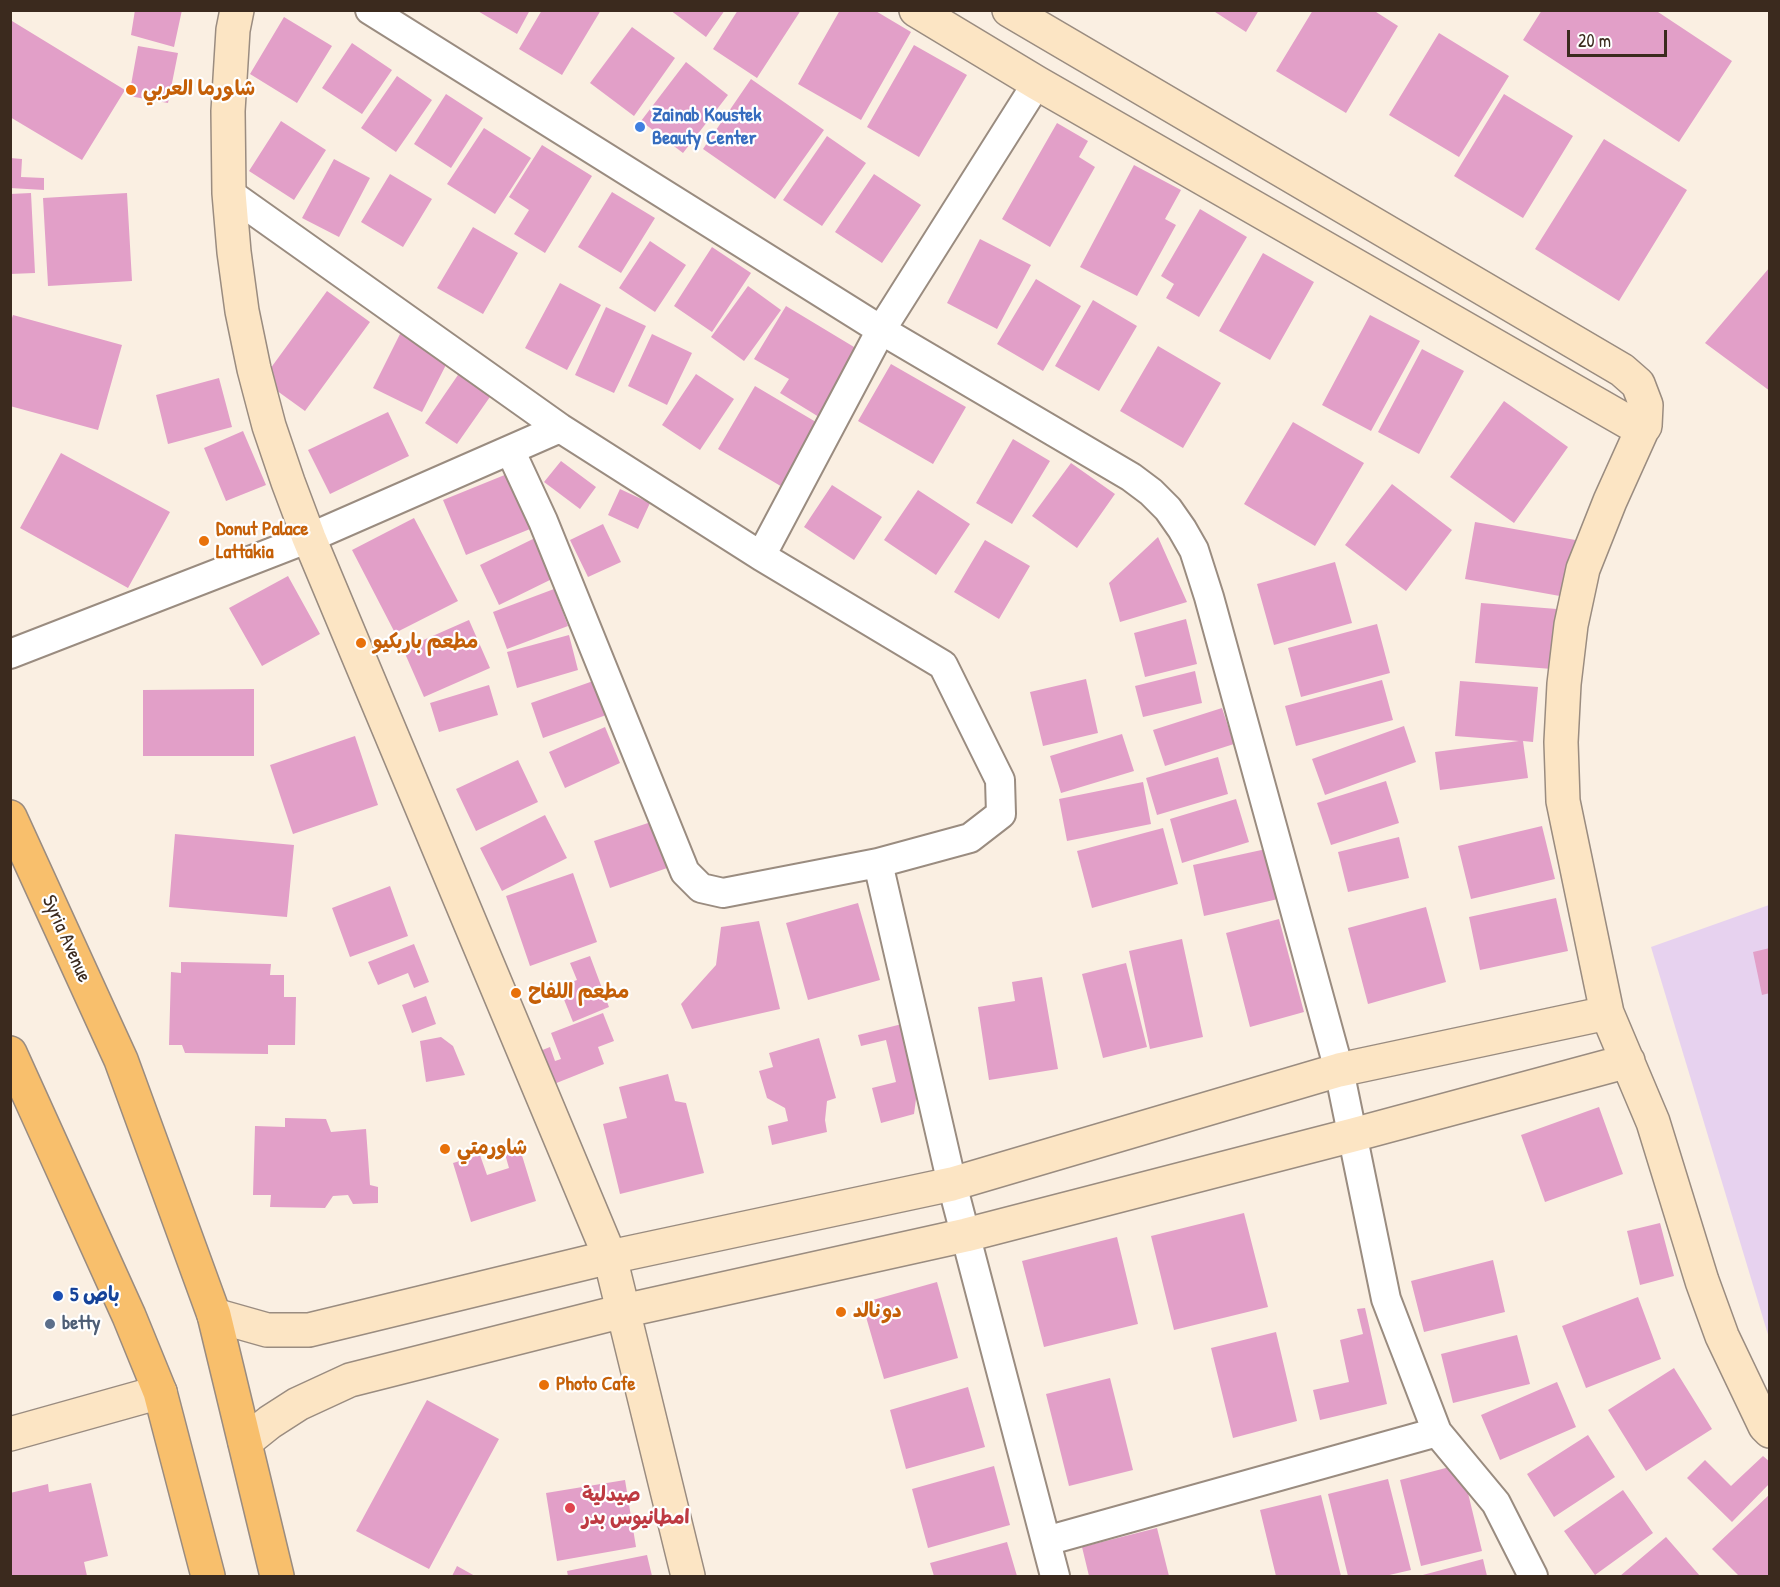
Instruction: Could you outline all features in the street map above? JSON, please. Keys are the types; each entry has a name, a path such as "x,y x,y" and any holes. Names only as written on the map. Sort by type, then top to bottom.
{"main road":[{"name":"Syria Avenue","path":"10,817 121,1060 214,1315 277,1576"},
{"path":"10,1053 129,1316 160,1392 208,1576"}],"street":[{"path":"237,10 233,30 228,111 229,193 242,311 254,369 273,438 309,538 610,1257 688,1576"},
{"path":"370,10 881,330 1131,477 1168,509 1194,550 1209,597 1339,1070 1386,1299 1437,1432 1496,1503 1533,1576"},
{"path":"916,10 1037,82 1642,429"},
{"path":"1009,10 1622,370 1638,384 1646,405 1645,426 1583,569 1571,626 1564,684 1561,742 1563,801 1607,1013 1653,1122 1702,1281 1722,1336 1765,1426 1770,1431"},
{"path":"761,556 881,330 1037,82"},
{"path":"229,193 560,428 761,556 944,664 1000,780 1001,814 970,838 878,863 723,893 702,888 685,872 543,521 510,450"},
{"path":"10,654 309,538 560,428"},
{"path":"878,863 952,1184 1055,1576"},
{"path":"214,1315 267,1330 309,1330 610,1257 952,1184 1339,1070 1607,1013"},
{"path":"245,1442 298,1404 350,1380 623,1311 966,1235 1353,1135 1628,1060"},
{"path":"10,1434 160,1392"},
{"path":"1046,1541 1437,1432"}],"shaded area":[{"path":"1769,905 1769,1338 1651,947"}],"building":[{"path":"135,10 182,10 174,47 131,35"},
{"path":"476,10 530,10 517,34"},
{"path":"542,10 601,10 562,75 519,49"},
{"path":"670,10 725,10 706,37"},
{"path":"738,10 801,10 757,78 713,49"},
{"path":"840,10 874,10 911,32 861,120 798,84"},
{"path":"1212,10 1259,10 1246,32"},
{"path":"1313,10 1373,10 1398,26 1346,113 1276,71"},
{"path":"1542,10 1655,10 1732,61 1679,142 1523,40"},
{"path":"284,17 332,46 297,103 250,74"},
{"path":"12,21 125,90 82,160 10,117 10,24"},
{"path":"632,27 675,58 634,116 590,83"},
{"path":"1439,33 1509,76 1459,157 1389,115"},
{"path":"352,43 392,70 362,114 322,88"},
{"path":"914,45 967,75 919,157 867,127"},
{"path":"138,46 178,53 168,103 129,96"},
{"path":"686,62 728,95 683,153 641,121"},
{"path":"397,76 432,100 396,152 361,128"},
{"path":"751,79 824,130 775,199 703,149"},
{"path":"446,94 483,118 451,168 414,144"},
{"path":"1504,94 1573,136 1523,218 1454,176"},
{"path":"281,121 326,150 294,200 249,171"},
{"path":"1057,123 1088,141 1079,157 1095,167 1050,247 1002,219"},
{"path":"484,128 531,158 495,214 447,184"},
{"path":"827,136 866,163 822,226 783,200"},
{"path":"1604,139 1687,190 1619,301 1535,249"},
{"path":"542,145 592,176 545,253 514,234 529,210 509,197"},
{"path":"10,158 22,159 21,177 44,178 44,190 10,188"},
{"path":"334,159 370,178 339,237 302,218"},
{"path":"1134,165 1181,190 1165,219 1176,225 1137,296 1080,267"},
{"path":"390,174 432,199 403,247 361,222"},
{"path":"874,174 921,205 882,263 835,232"},
{"path":"612,192 655,218 621,273 578,247"},
{"path":"31,193 35,273 10,274 10,194"},
{"path":"127,193 132,281 48,286 43,198"},
{"path":"1200,209 1247,237 1199,317 1166,298 1174,284 1161,276"},
{"path":"473,227 518,253 483,314 437,288"},
{"path":"980,239 1031,265 997,329 947,303"},
{"path":"650,241 686,265 655,312 619,288"},
{"path":"712,247 751,273 712,332 674,306"},
{"path":"1263,253 1314,282 1270,360 1219,331"},
{"path":"1770,267 1770,391 1705,343"},
{"path":"1036,279 1081,306 1043,371 997,344"},
{"path":"560,283 601,305 567,370 525,348"},
{"path":"748,286 781,310 744,361 711,337"},
{"path":"327,291 370,322 305,411 262,380"},
{"path":"1093,300 1137,326 1099,391 1055,366"},
{"path":"786,306 859,350 819,417 780,393 789,379 754,359"},
{"path":"606,307 646,326 614,393 575,375"},
{"path":"13,315 122,345 98,430 10,406 10,324"},
{"path":"1370,315 1420,341 1371,431 1322,405"},
{"path":"401,332 450,357 422,412 373,388"},
{"path":"652,334 692,353 667,405 628,386"},
{"path":"1158,346 1221,383 1183,448 1120,411"},
{"path":"1422,349 1464,371 1419,454 1378,432"},
{"path":"891,364 966,407 933,464 858,421"},
{"path":"460,372 492,394 457,444 425,423"},
{"path":"696,374 734,399 700,450 662,425"},
{"path":"219,378 232,427 168,444 156,395"},
{"path":"755,386 821,425 784,488 718,449"},
{"path":"1504,401 1568,447 1514,523 1450,477"},
{"path":"388,412 409,456 330,494 308,450"},
{"path":"1293,422 1364,463 1315,546 1244,504"},
{"path":"243,431 266,485 226,501 204,448"},
{"path":"1013,439 1050,461 1012,524 976,503"},
{"path":"61,453 170,512 128,588 20,528"},
{"path":"561,461 596,487 580,509 544,482"},
{"path":"1071,463 1115,494 1077,548 1032,516"},
{"path":"512,472 535,527 466,555 443,500"},
{"path":"1392,484 1452,530 1406,591 1345,545"},
{"path":"832,485 882,517 854,560 804,527"},
{"path":"620,489 650,503 638,529 608,515"},
{"path":"918,490 970,524 936,575 884,540"},
{"path":"414,518 458,601 395,633 352,550"},
{"path":"1475,522 1581,541 1571,598 1465,579"},
{"path":"603,524 621,562 588,577 570,540"},
{"path":"537,537 556,577 499,605 480,565"},
{"path":"1158,537 1187,602 1120,622 1109,583"},
{"path":"985,540 1030,566 999,619 954,592"},
{"path":"1335,562 1352,623 1274,645 1257,584"},
{"path":"288,576 320,634 262,666 229,608"},
{"path":"554,589 568,626 507,649 493,612"},
{"path":"1481,603 1557,609 1552,669 1475,663"},
{"path":"1186,619 1197,664 1145,677 1134,633"},
{"path":"469,620 490,668 424,697 403,649"},
{"path":"1377,624 1390,673 1301,697 1288,648"},
{"path":"569,635 578,670 517,688 507,652"},
{"path":"1195,671 1202,703 1143,717 1135,686"},
{"path":"1086,679 1098,733 1043,746 1030,692"},
{"path":"596,680 609,714 543,738 531,703"},
{"path":"1382,680 1393,720 1296,746 1285,706"},
{"path":"1460,681 1538,687 1533,742 1523,741 1528,778 1440,790 1435,752 1519,741 1455,736"},
{"path":"489,685 498,715 439,732 430,703"},
{"path":"254,689 254,756 143,756 143,690"},
{"path":"1222,708 1234,744 1165,766 1153,730"},
{"path":"1404,726 1416,762 1325,795 1312,759"},
{"path":"605,727 620,763 565,788 549,752"},
{"path":"1122,734 1134,771 1061,793 1050,756"},
{"path":"355,736 378,805 293,834 270,765"},
{"path":"1218,757 1228,794 1157,815 1146,778"},
{"path":"518,760 538,802 476,831 456,789"},
{"path":"1386,781 1399,823 1331,845 1317,803"},
{"path":"1143,782 1151,824 1067,841 1059,799"},
{"path":"1236,799 1249,842 1182,863 1170,819"},
{"path":"545,815 567,858 502,891 480,848"},
{"path":"654,821 670,867 610,888 594,841"},
{"path":"1542,826 1555,879 1471,899 1458,846"},
{"path":"1163,828 1178,884 1092,908 1077,851"},
{"path":"175,834 294,845 287,917 169,907"},
{"path":"1399,837 1409,878 1348,892 1338,852"},
{"path":"1266,849 1278,899 1204,916 1193,865"},
{"path":"573,873 597,942 530,966 506,896"},
{"path":"390,886 408,936 350,957 332,908"},
{"path":"1556,898 1568,951 1480,970 1469,917"},
{"path":"858,903 880,980 808,1000 786,923"},
{"path":"1426,907 1446,982 1368,1004 1348,928"},
{"path":"1279,919 1304,1012 1250,1027 1226,933"},
{"path":"759,921 780,1009 692,1029 681,1004 716,965 721,927"},
{"path":"1182,939 1203,1037 1150,1049 1129,951"},
{"path":"414,944 429,982 414,988 408,973 378,985 368,962"},
{"path":"1770,948 1770,993 1762,995 1753,952"},
{"path":"590,956 609,1007 573,1022 559,987 577,980 570,963"},
{"path":"181,962 271,964 270,975 284,975 284,997 296,997 295,1045 268,1045 268,1054 185,1053 182,1045 169,1045 171,972 181,973"},
{"path":"1126,963 1147,1047 1103,1058 1082,974"},
{"path":"1042,977 1058,1069 989,1080 978,1007 1015,1001 1012,982"},
{"path":"426,996 436,1024 412,1033 402,1005"},
{"path":"603,1013 614,1041 598,1047 604,1064 544,1088 530,1055 550,1047 555,1061 561,1059 551,1033"},
{"path":"910,1022 926,1088 916,1099 914,1114 881,1123 872,1088 896,1082 886,1040 861,1046 858,1035"},
{"path":"441,1037 453,1046 465,1075 426,1082 420,1041"},
{"path":"819,1038 836,1098 827,1101 825,1120 827,1132 772,1145 768,1126 788,1121 785,1108 767,1098 759,1071 773,1067 769,1053"},
{"path":"668,1074 675,1101 686,1103 704,1173 620,1194 603,1124 627,1118 619,1087"},
{"path":"1599,1107 1623,1174 1545,1202 1521,1135"},
{"path":"285,1118 326,1119 331,1132 366,1129 370,1185 378,1187 378,1203 353,1204 348,1195 333,1196 325,1208 270,1207 271,1195 253,1195 255,1126 285,1127"},
{"path":"520,1149 536,1201 471,1222 453,1163 480,1155 487,1175 509,1168 505,1154"},
{"path":"1244,1213 1268,1307 1174,1330 1151,1236"},
{"path":"1660,1223 1674,1276 1640,1285 1627,1231"},
{"path":"1117,1237 1138,1324 1044,1347 1022,1261"},
{"path":"1493,1260 1505,1312 1424,1332 1411,1281"},
{"path":"937,1282 958,1358 884,1379 862,1303"},
{"path":"1638,1297 1661,1359 1586,1388 1562,1326"},
{"path":"1365,1308 1387,1404 1320,1420 1313,1390 1349,1382 1340,1340 1363,1334 1357,1309"},
{"path":"1276,1332 1297,1421 1233,1438 1211,1348"},
{"path":"1517,1335 1530,1384 1453,1403 1441,1354"},
{"path":"1674,1368 1712,1429 1646,1471 1608,1410"},
{"path":"1110,1378 1133,1470 1069,1486 1046,1394"},
{"path":"1557,1382 1576,1427 1500,1460 1481,1415"},
{"path":"968,1387 985,1447 906,1469 890,1410"},
{"path":"427,1400 499,1439 429,1569 356,1531"},
{"path":"1588,1435 1615,1477 1554,1517 1527,1474"},
{"path":"1763,1456 1770,1462 1770,1483 1732,1522 1687,1478 1705,1460 1731,1486"},
{"path":"1461,1464 1482,1551 1421,1566 1400,1480"},
{"path":"994,1466 1010,1525 928,1548 912,1489"},
{"path":"1388,1479 1411,1570 1385,1576 1348,1576 1328,1494"},
{"path":"625,1480 636,1547 557,1561 546,1493"},
{"path":"91,1483 108,1556 84,1562 87,1576 10,1576 10,1493 48,1484 49,1492"},
{"path":"1623,1490 1653,1533 1595,1575 1564,1531"},
{"path":"1770,1494 1770,1576 1739,1576 1712,1549"},
{"path":"1321,1495 1341,1576 1276,1576 1260,1510"},
{"path":"1157,1528 1169,1576 1089,1576 1082,1547"},
{"path":"1666,1537 1700,1576 1620,1576"},
{"path":"1007,1542 1017,1576 934,1576 930,1563"},
{"path":"647,1555 652,1576 568,1576 567,1571"},
{"path":"1483,1559 1487,1576 1419,1576"},
{"path":"457,1566 475,1576 452,1576"}],"place":[{"name":"شاورما العربي","path":"131,90"},
{"name":"Zainab Koustek Beauty Center","path":"640,127"},
{"name":"Donut Palace Lattakia","path":"204,541"},
{"name":"مطعم باربكيو","path":"361,643"},
{"name":"مطعم اللفاح","path":"516,993"},
{"name":"شاورمتي","path":"445,1149"},
{"name":"باص 5","path":"58,1296"},
{"name":"دونالد","path":"841,1312"},
{"name":"betty","path":"50,1324"},
{"name":"Photo Cafe","path":"544,1385"},
{"name":"صيدلية امطانيوس بدر","path":"570,1508"}]}
